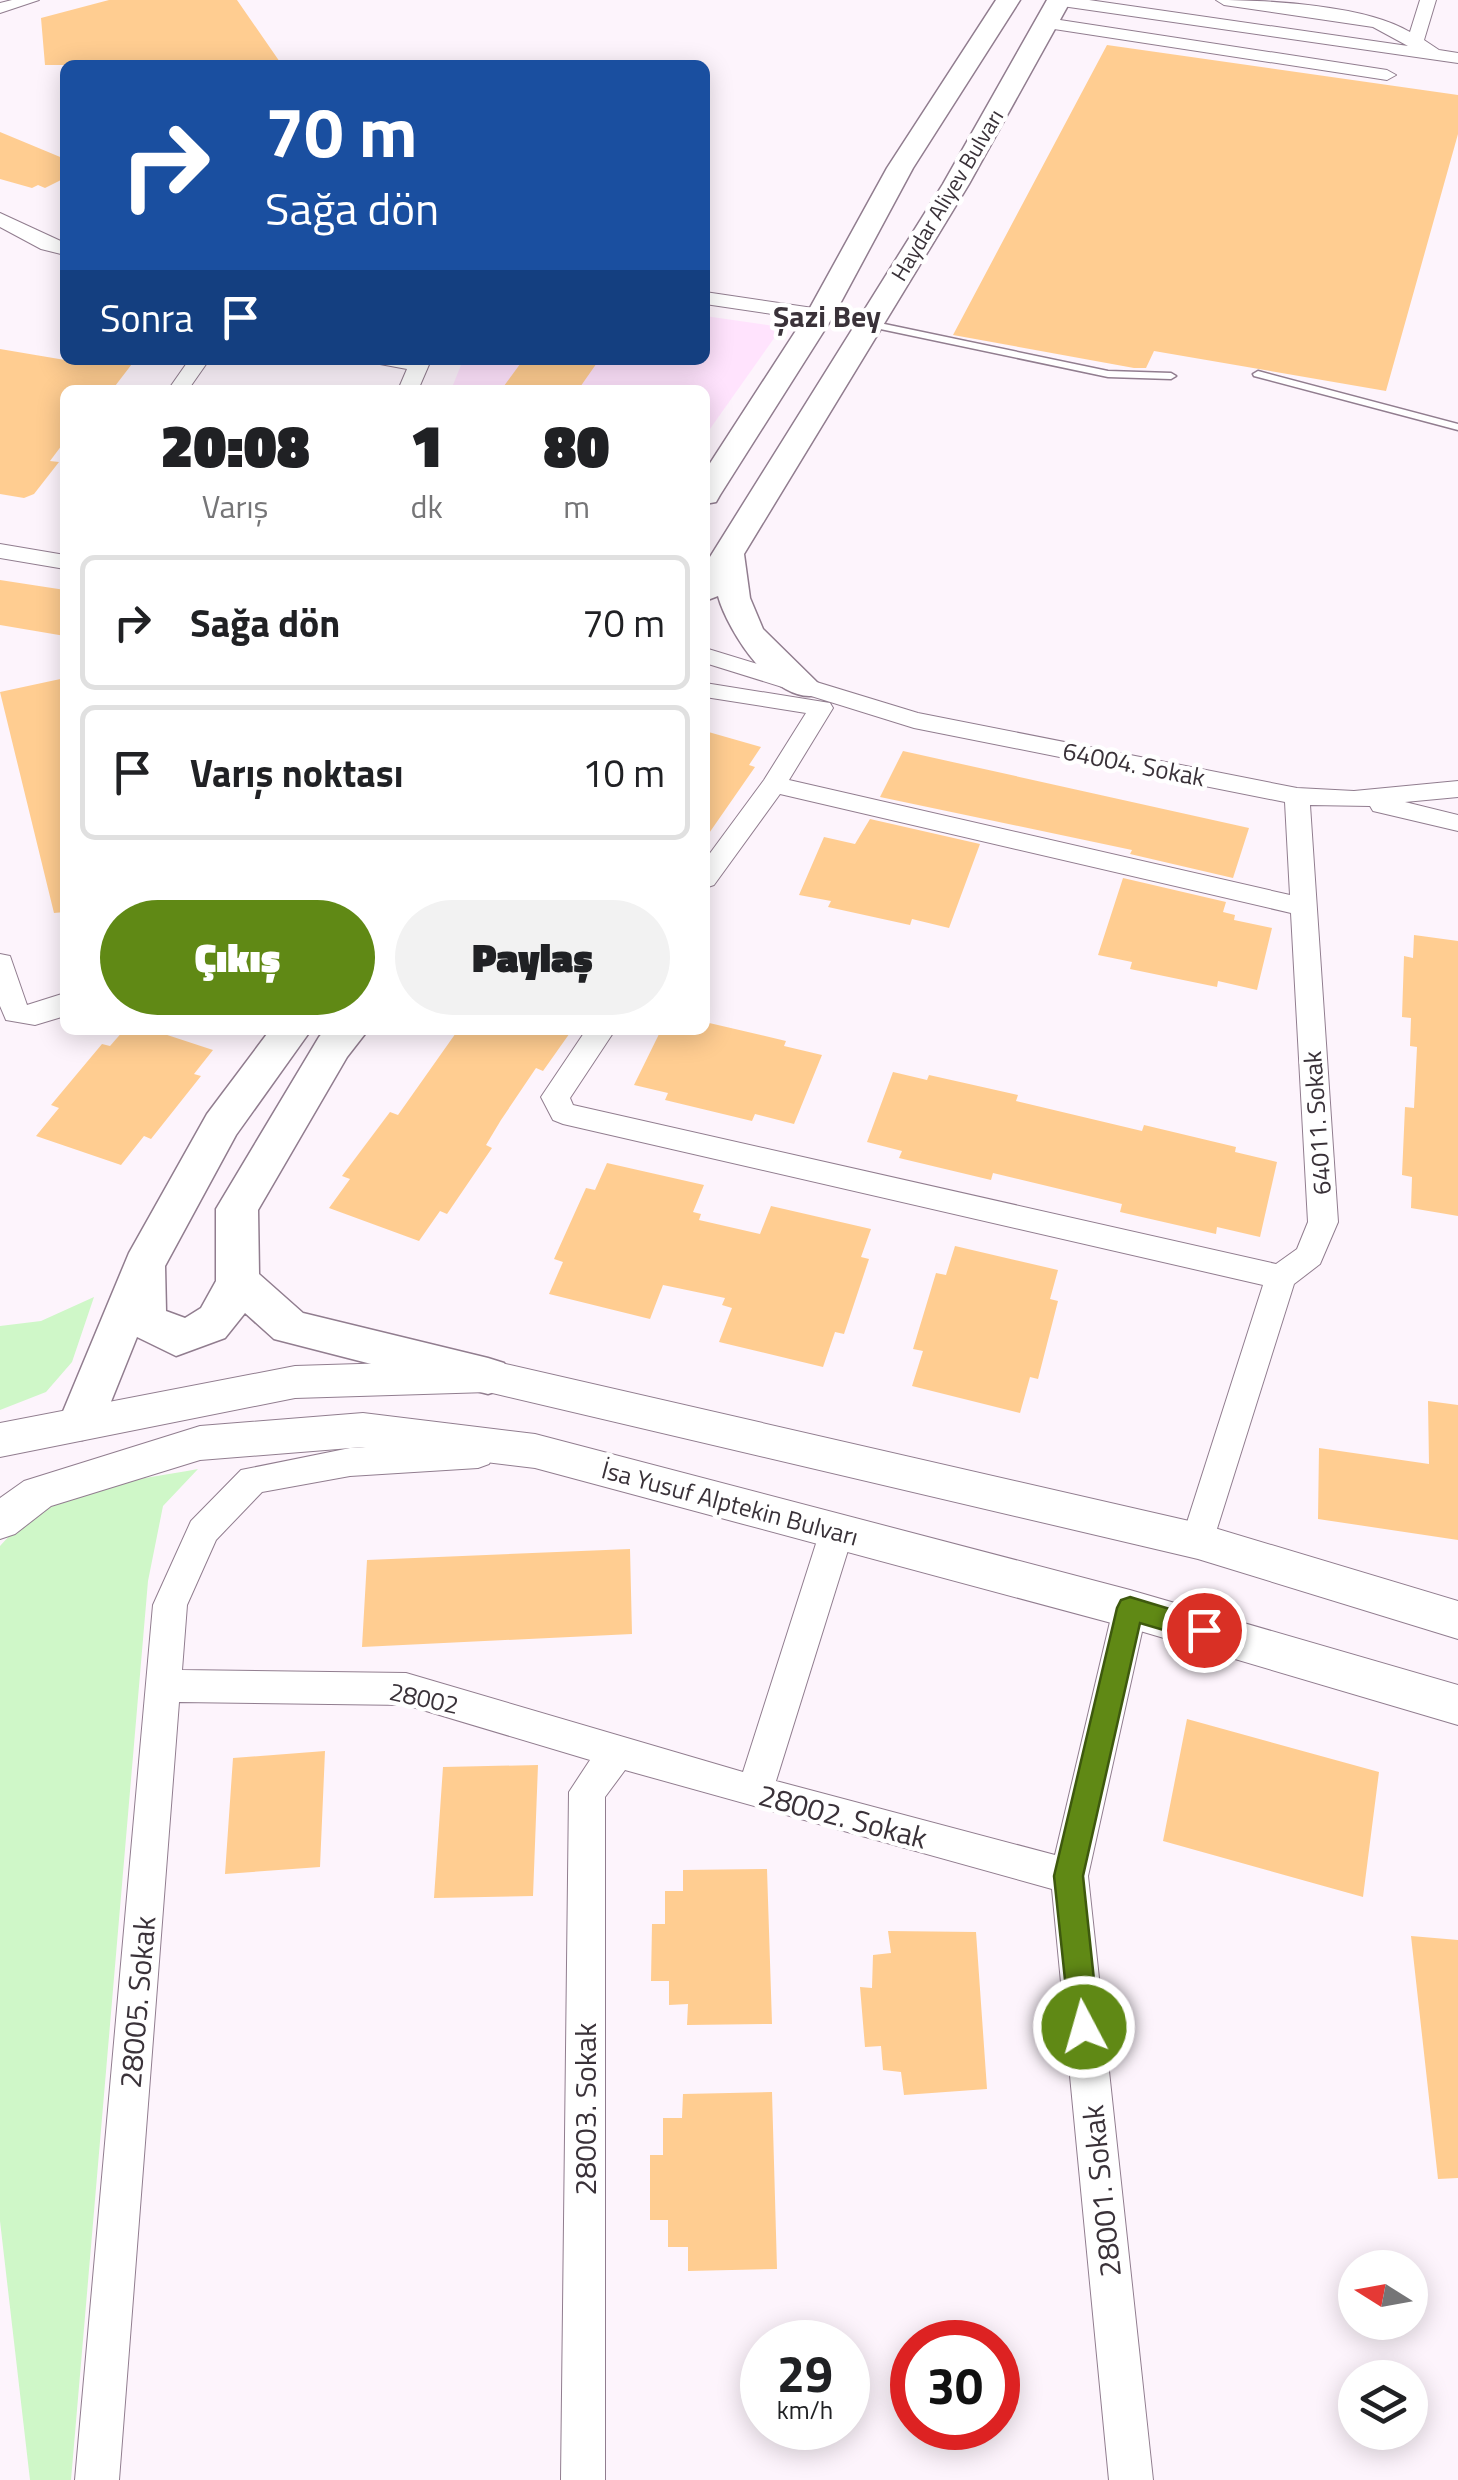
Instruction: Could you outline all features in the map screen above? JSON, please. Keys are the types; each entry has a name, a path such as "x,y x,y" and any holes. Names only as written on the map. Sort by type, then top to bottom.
{"main road":[{"name":"Haydar Aliyev Bulvarı","path":"710,487 820,315 900,168 1008,0"},
{"name":"Haydar Aliyev Bulvarı","path":"710,582 956,184 1055,6"},
{"path":"728,553 730,593 744,626 764,655 813,698"},
{"path":"82,1420 144,1264 222,1125 287,1035"},
{"path":"144,1264 144,1320 176,1338 206,1330 225,1313 238,1280 237,1210 344,1035"},
{"path":"238,1280 290,1327 488,1376"}],"street":[{"path":"0,8 30,0"},
{"path":"1224,0 1376,22 1407,35 1415,44 1458,58"},
{"path":"1415,44 1428,0"},
{"path":"1055,6 1458,58"},
{"path":"1055,6 1387,75"},
{"path":"0,219 20,232 60,247"},
{"path":"0,247 20,232"},
{"path":"710,299 820,315"},
{"path":"0,550 60,561"},
{"name":"64004. Sokak","path":"710,657 813,698"},
{"name":"64004. Sokak","path":"710,690 813,698 1297,796 1354,799"},
{"path":"710,872 774,785 813,698"},
{"path":"774,785 1302,906"},
{"path":"1354,799 1458,789"},
{"name":"64011. Sokak","path":"1198,1541 1281,1276 1309,1256 1324,1222 1297,796"},
{"path":"1354,799 1458,823"},
{"path":"0,963 16,1013 48,1013 60,1006"},
{"path":"598,1035 555,1097 563,1113 1281,1276"},
{"path":"0,1440 82,1420 295,1382 488,1376 1198,1541 1458,1620"},
{"name":"İsa Yusuf Alptekin Bulvarı","path":"0,1521 38,1493 200,1443 363,1430 535,1450 1130,1608 1458,1705"},
{"name":"28005. Sokak","path":"97,2480 170,1605 203,1531 253,1480 350,1462 535,1450"},
{"path":"755,1792 838,1531"},
{"name":"28001. Sokak","path":"1130,1608 1068,1876 1131,2480"},
{"name":"28002","path":"164,1686 406,1688 619,1750"},
{"name":"28002. Sokak","path":"619,1750 755,1792 1068,1876"},
{"name":"28003. Sokak","path":"583,2480 587,1792 619,1750"}],"lane":[{"path":"870,324 1131,378 1171,376"},
{"path":"1258,374 1458,427"}],"shaded area":[{"path":"710,317 782,327 710,429 710,385 453,385 461,365 710,365"}],"green space":[{"path":"94,1297 72,1362 46,1392 0,1410 0,1326 41,1321"},
{"path":"198,1469 163,1506 148,1581 71,2480 30,2480 0,2221 0,1546 43,1510 66,1499 116,1483"}],"building":[{"path":"109,0 237,0 279,60 60,60 60,65 45,65 41,18"},
{"path":"1107,45 1458,95 1458,134 1386,391 1154,351 1146,368 1134,368 953,335"},
{"path":"0,132 60,157 60,180 45,188 0,179"},
{"path":"0,349 60,359 60,365 131,365 116,385 60,385 60,448 50,461 59,462 34,494 24,498 0,494"},
{"path":"519,365 596,365 582,385 505,385"},
{"path":"0,580 60,589 60,635 0,625"},
{"path":"60,679 60,912 54,913 0,692"},
{"path":"710,732 761,747 749,765 755,767 710,832"},
{"path":"903,751 1249,828 1233,878 1130,854 1132,850 880,797"},
{"path":"870,819 980,844 949,928 912,919 910,925 828,907 831,901 799,895 824,837 855,844"},
{"path":"1123,878 1226,902 1223,912 1235,915 1234,920 1272,928 1257,990 1218,981 1217,987 1130,969 1132,962 1098,955"},
{"path":"1414,935 1458,941 1458,1216 1411,1208 1412,1177 1402,1175 1405,1107 1414,1108 1417,1047 1410,1046 1411,1018 1402,1017 1404,956 1413,958"},
{"path":"710,1023 786,1041 784,1046 822,1055 794,1124 755,1114 752,1121 665,1100 668,1093 634,1085 659,1035 710,1035"},
{"path":"120,1035 167,1035 213,1050 194,1074 201,1076 151,1139 144,1136 121,1165 36,1136 59,1108 51,1105 102,1044 110,1046"},
{"path":"454,1035 568,1035 543,1071 536,1068 486,1145 492,1148 447,1214 440,1211 419,1241 329,1208 350,1179 342,1176 390,1112 398,1115"},
{"path":"893,1072 927,1080 929,1075 1018,1095 1016,1101 1142,1131 1144,1125 1236,1147 1235,1152 1277,1162 1260,1237 1217,1227 1216,1234 1120,1212 1122,1204 993,1173 991,1180 899,1158 902,1151 867,1142"},
{"path":"607,1163 704,1185 693,1212 701,1214 699,1220 760,1234 771,1206 871,1229 861,1257 869,1259 844,1334 835,1332 823,1367 719,1342 732,1308 722,1305 725,1298 663,1285 650,1319 549,1294 563,1262 554,1259 586,1188 595,1190"},
{"path":"955,1246 1058,1270 1050,1299 1058,1301 1038,1379 1030,1377 1020,1413 912,1386 923,1351 913,1349 936,1273 946,1275"},
{"path":"1428,1401 1458,1405 1458,1540 1318,1519 1319,1448 1429,1464"},
{"path":"630,1549 632,1634 362,1647 367,1560"},
{"path":"1187,1719 1379,1772 1363,1897 1163,1841"},
{"path":"325,1751 320,1867 225,1874 233,1758"},
{"path":"538,1765 533,1896 434,1898 443,1767"},
{"path":"767,1869 772,2024 687,2025 688,2004 669,2005 669,1981 651,1981 652,1924 665,1924 665,1891 683,1891 683,1870"},
{"path":"888,1931 976,1932 987,2089 904,2095 901,2072 883,2070 881,2046 865,2047 860,1987 872,1988 873,1955 891,1953"},
{"path":"1411,1936 1458,1940 1458,2178 1438,2179"},
{"path":"772,2092 777,2269 688,2271 688,2247 668,2247 668,2220 650,2220 650,2155 663,2155 663,2118 682,2118 683,2094"}],"district":[{"name":"Şazi Bey","path":"827,316"}],"route":[{"path":"1084,2027 1068,1876 1130,1608 1204,1630"}]}
